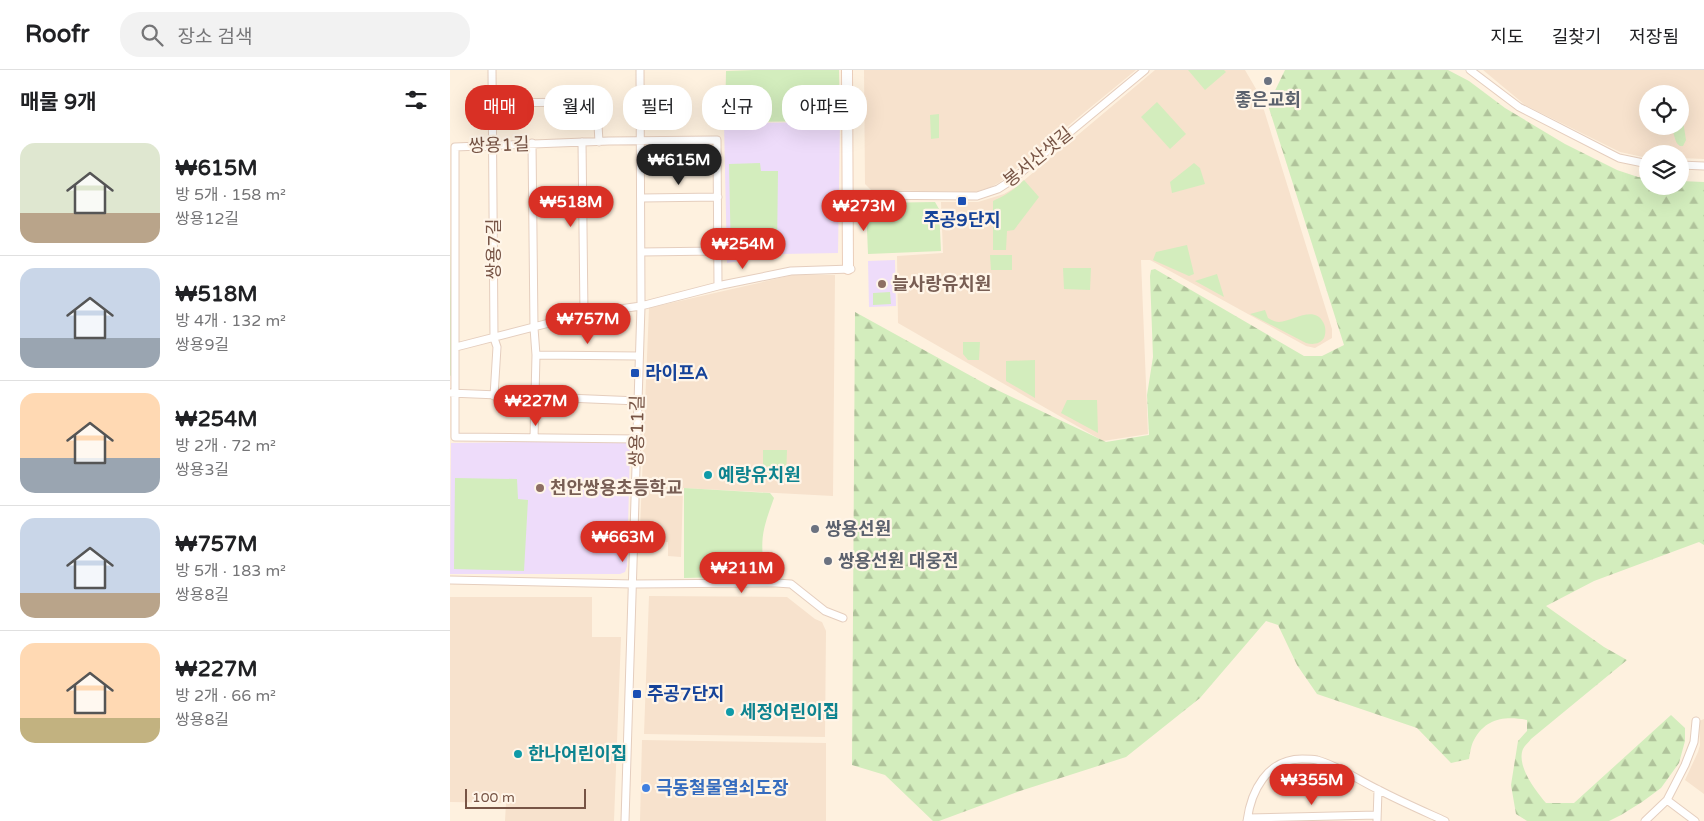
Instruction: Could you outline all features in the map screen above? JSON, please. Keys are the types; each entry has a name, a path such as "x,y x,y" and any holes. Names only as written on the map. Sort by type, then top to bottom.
{"street":[{"name":"쌍용7길","path":"492,70 492,85"},
{"name":"쌍용11길","path":"625,821 641,306 640,70"},
{"path":"849,70 852,195 849,269"},
{"path":"849,70 849,269"},
{"name":"봉서산샛길","path":"852,195 977,196 998,189 1012,180 1145,70"},
{"path":"1470,70 1519,108 1619,158 1639,162"},
{"path":"534,103 592,102 598,108 598,142"},
{"name":"쌍용7길","path":"493,130 494,338 497,347 494,396"},
{"name":"쌍용1길","path":"534,438 455,437 453,394 456,347 455,147 493,144 717,140 718,197"},
{"path":"582,142 584,314"},
{"path":"532,143 536,355 534,438 637,439"},
{"path":"1689,165 1704,166"},
{"path":"642,198 718,197 718,286"},
{"path":"642,252 718,251"},
{"path":"456,347 584,314 641,306 718,286 791,272 849,269"},
{"path":"536,355 639,356"},
{"path":"453,394 638,401"},
{"path":"450,580 633,584 791,584 825,611 843,618"},
{"path":"1645,821 1668,800 1694,742 1696,721"},
{"path":"1378,790 1377,818 1248,819 1249,805 1266,773 1280,764 1295,759 1315,759 1338,768 1378,790 1443,821"},
{"path":"1668,800 1695,821"}],"shaded area":[{"path":"864,70 1136,70 1000,182 975,192 871,190 865,184 865,130 867,130 867,85 864,85"},
{"path":"1155,70 1245,70 1259,94 1332,329 1332,338 1315,348 1306,346 1150,260 1141,260 1148,434 1103,441 898,323 897,256 943,253 941,202 978,202 1004,194 1016,187"},
{"path":"1483,70 1704,70 1704,159 1689,158 1689,145 1639,145 1639,156 1620,152 1525,105"},
{"path":"782,122 782,130 840,130 838,253 783,254 727,263 724,130 772,130 772,123"},
{"name":"늘사랑유치원","path":"895,260 896,306 869,307 868,261"},
{"path":"793,275 835,275 833,496 683,488 681,557 668,556 668,542 655,542 653,534 640,528 649,308"},
{"name":"천안쌍용초등학교","path":"626,441 630,448 627,566 625,572 620,574 450,574 451,443"},
{"path":"649,596 787,597 815,619 822,622 826,631 825,737 644,734"},
{"path":"450,597 592,597 592,637 621,637 614,821 505,821 506,803 450,802"},
{"path":"1704,719 1704,794 1685,780 1700,745 1699,721"},
{"path":"642,740 826,743 826,821 640,821"}],"green space":[{"path":"839,70 839,85 782,85 782,122 772,122 772,85 726,85 726,71"},
{"path":"1188,70 1224,70 1226,72 1205,90"},
{"path":"1285,70 1448,70 1469,81 1505,108 1565,144 1617,170 1639,177 1639,195 1689,195 1689,181 1704,182 1704,545 1699,542 1594,581 1546,606 1604,647 1627,660 1531,739 1523,749 1522,763 1528,778 1546,803 1574,803 1671,715 1685,728 1685,741 1679,763 1661,788 1642,802 1609,821 1527,821 1516,814 1511,785 1518,741 1527,731 1527,720 1511,718 1490,723 1484,727 1474,740 1469,759 1451,763 1417,728 1317,694 1297,665 1278,625 1266,621 1200,698 1126,757 1020,791 939,821 933,821 885,775 852,765 855,312 991,387 1106,442 1149,435 1147,395 1153,357 1151,270 1155,269 1304,356 1322,356 1344,345 1268,105"},
{"path":"1157,102 1186,134 1170,149 1141,117"},
{"path":"939,114 939,138 931,139 930,115"},
{"path":"1674,135 1685,135 1686,140 1684,145 1679,145"},
{"path":"760,163 761,171 778,171 777,249 731,258 729,164"},
{"path":"1194,163 1200,168 1205,184 1172,193 1170,182"},
{"path":"1024,180 1039,197 1014,230 1007,231 1006,250 993,250 993,201 1017,187"},
{"path":"935,202 939,209 941,251 868,254 866,206 871,203"},
{"path":"450,229 452,375 450,376"},
{"path":"1187,245 1194,274 1189,276 1153,260 1156,252"},
{"path":"990,255 1012,255 1012,270 991,270"},
{"path":"1063,268 1091,268 1090,290 1064,289"},
{"path":"1217,274 1224,297 1195,281"},
{"path":"890,292 891,304 873,305 873,293"},
{"path":"1265,310 1268,318 1278,322 1309,314 1319,317 1324,324 1324,338 1316,344 1306,343 1250,314"},
{"path":"963,342 980,342 979,360 968,360 963,354"},
{"path":"1035,360 1035,398 1006,381 1006,361"},
{"path":"1067,400 1097,400 1098,433 1061,413"},
{"path":"763,450 787,450 786,480 763,480"},
{"path":"455,478 517,479 518,499 528,500 524,571 454,569"},
{"path":"684,488 770,493 774,498 764,528 762,545 766,576 684,578"}],"place":[{"name":"좋은교회","path":"1268,81"},
{"name":"주공9단지","path":"962,201"},
{"name":"늘사랑유치원","path":"882,284"},
{"name":"라이프A","path":"635,373"},
{"name":"예랑유치원","path":"708,475"},
{"name":"천안쌍용초등학교","path":"540,488"},
{"name":"쌍용선원","path":"815,529"},
{"name":"쌍용선원 대웅전","path":"828,561"},
{"name":"주공7단지","path":"637,694"},
{"name":"세정어린이집","path":"730,712"},
{"name":"한나어린이집","path":"518,754"},
{"name":"극동철물열쇠도장","path":"646,788"}]}
